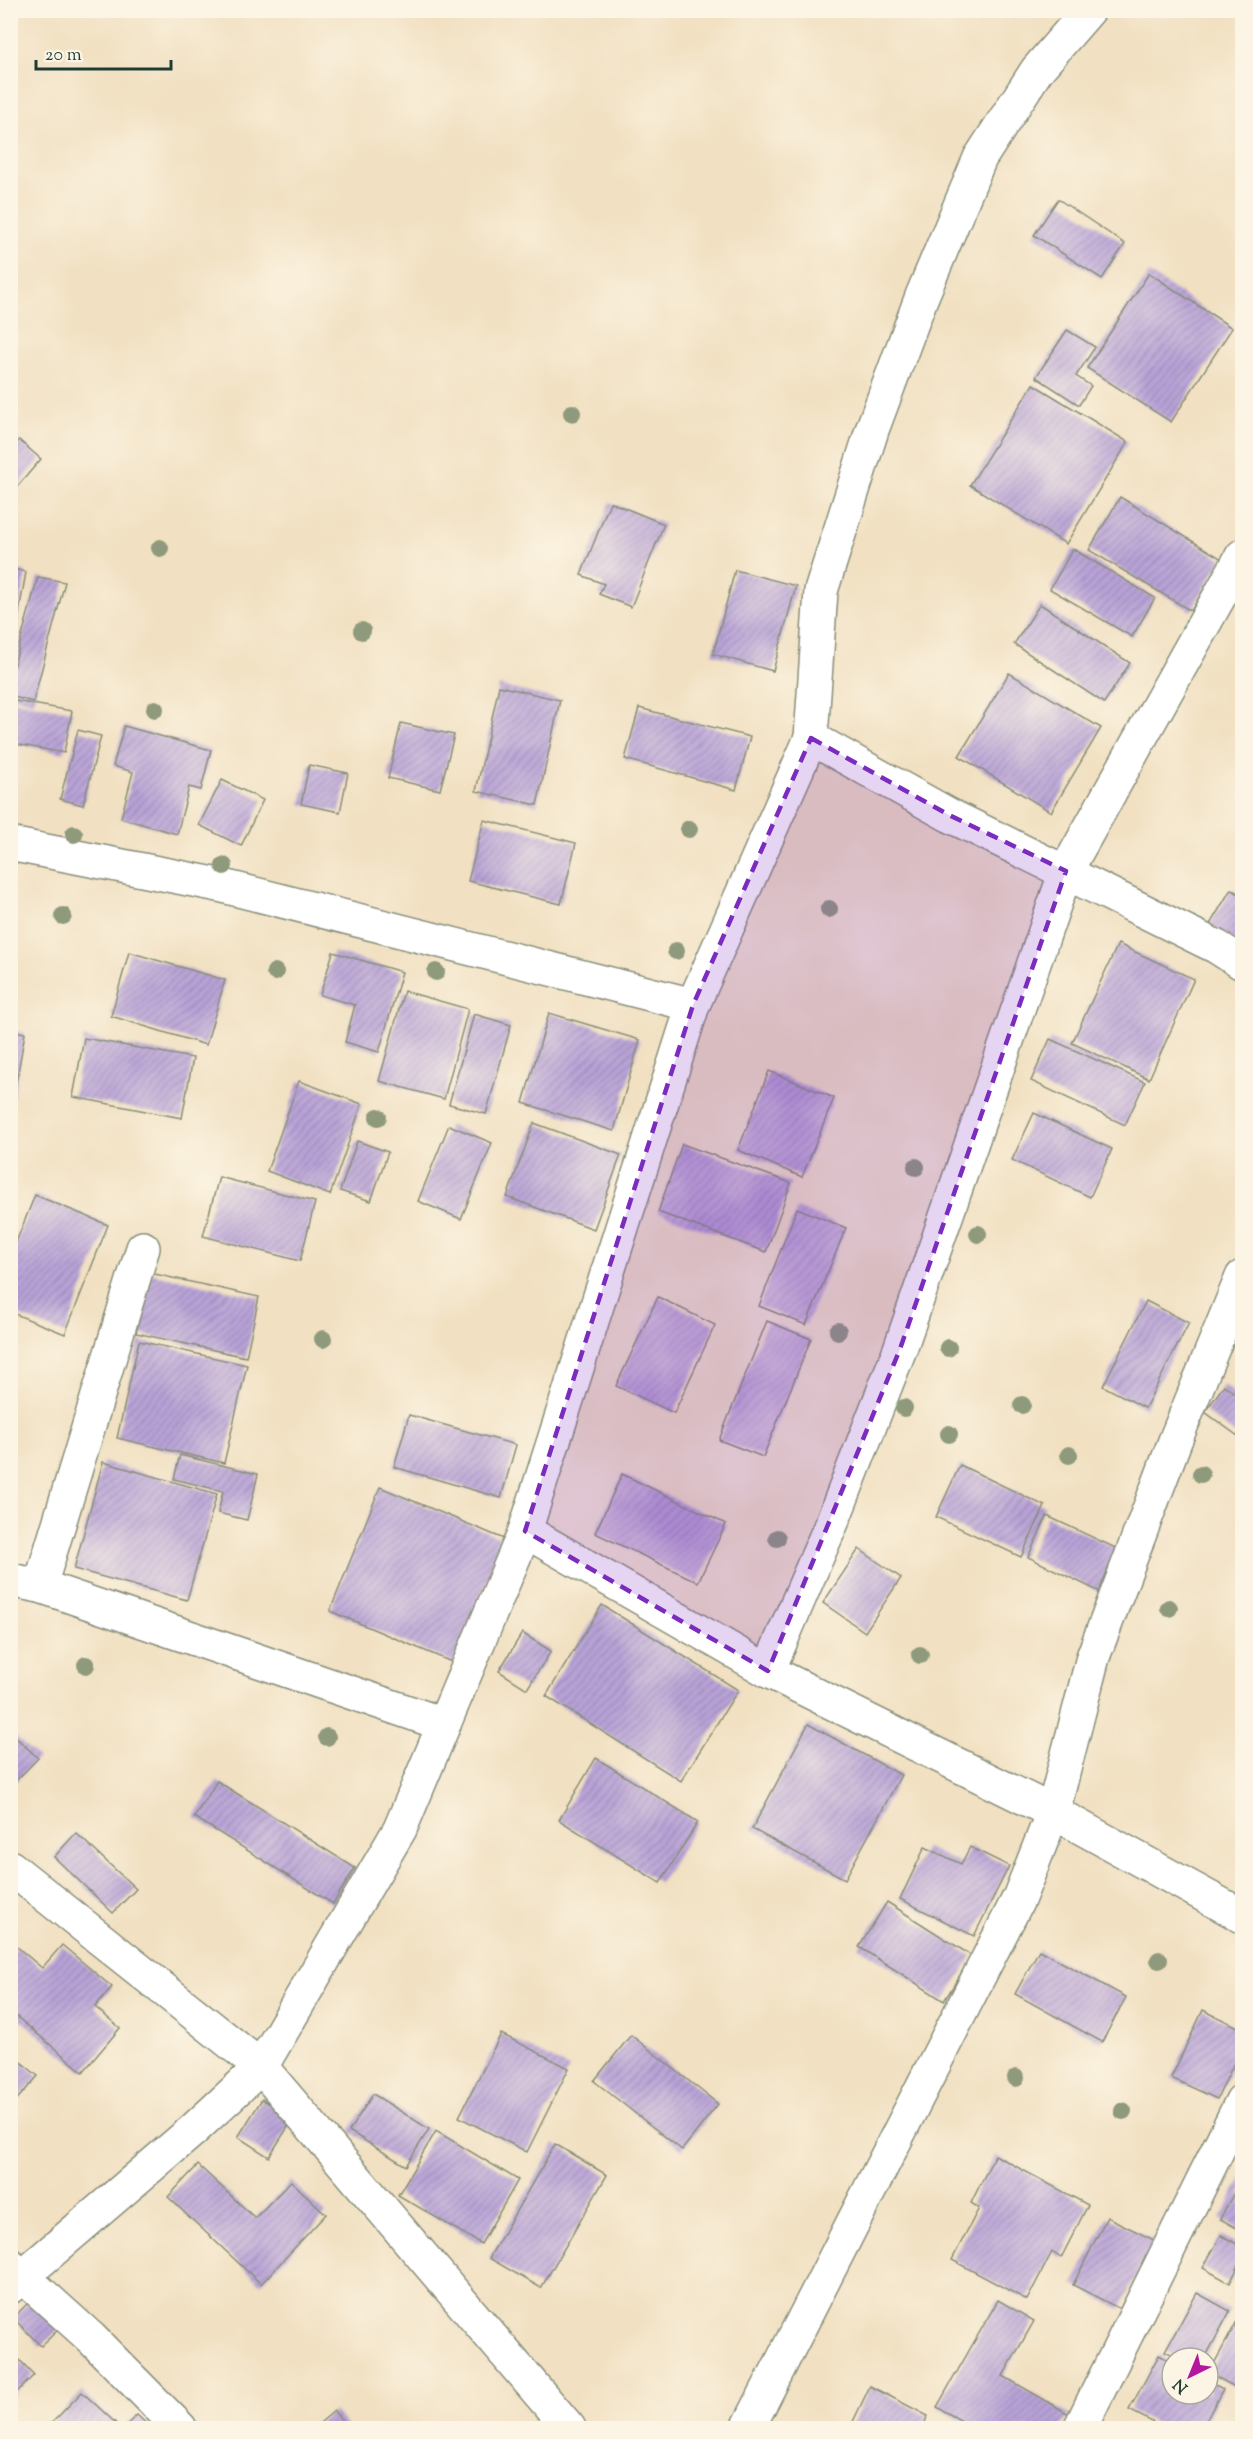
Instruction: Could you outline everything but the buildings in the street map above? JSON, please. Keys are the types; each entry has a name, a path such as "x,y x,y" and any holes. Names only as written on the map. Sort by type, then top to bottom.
{"street":[{"path":"180,2428 91,2338 15,2276 192,2131 261,2067 400,1828 525,1531 693,1005 811,738 821,591 872,430 922,296 980,158 1037,70 1089,10"},
{"path":"768,1671 833,1520 900,1349 1066,871 1242,556"},
{"path":"811,738 949,815 1217,947 1242,963"},
{"path":"10,844 219,885 693,1005"},
{"path":"143,1248 25,1583 443,1724"},
{"path":"748,2428 1019,1898 1053,1812 1093,1657 1175,1441 1242,1277"},
{"path":"525,1531 768,1671 1053,1812 1242,1916"},
{"path":"10,1868 261,2067 569,2428"},
{"path":"1080,2428 1242,2101"}],"highlighted area":[{"path":"811,738 949,815 1066,871 900,1349 768,1671 525,1531 693,1005"}]}
